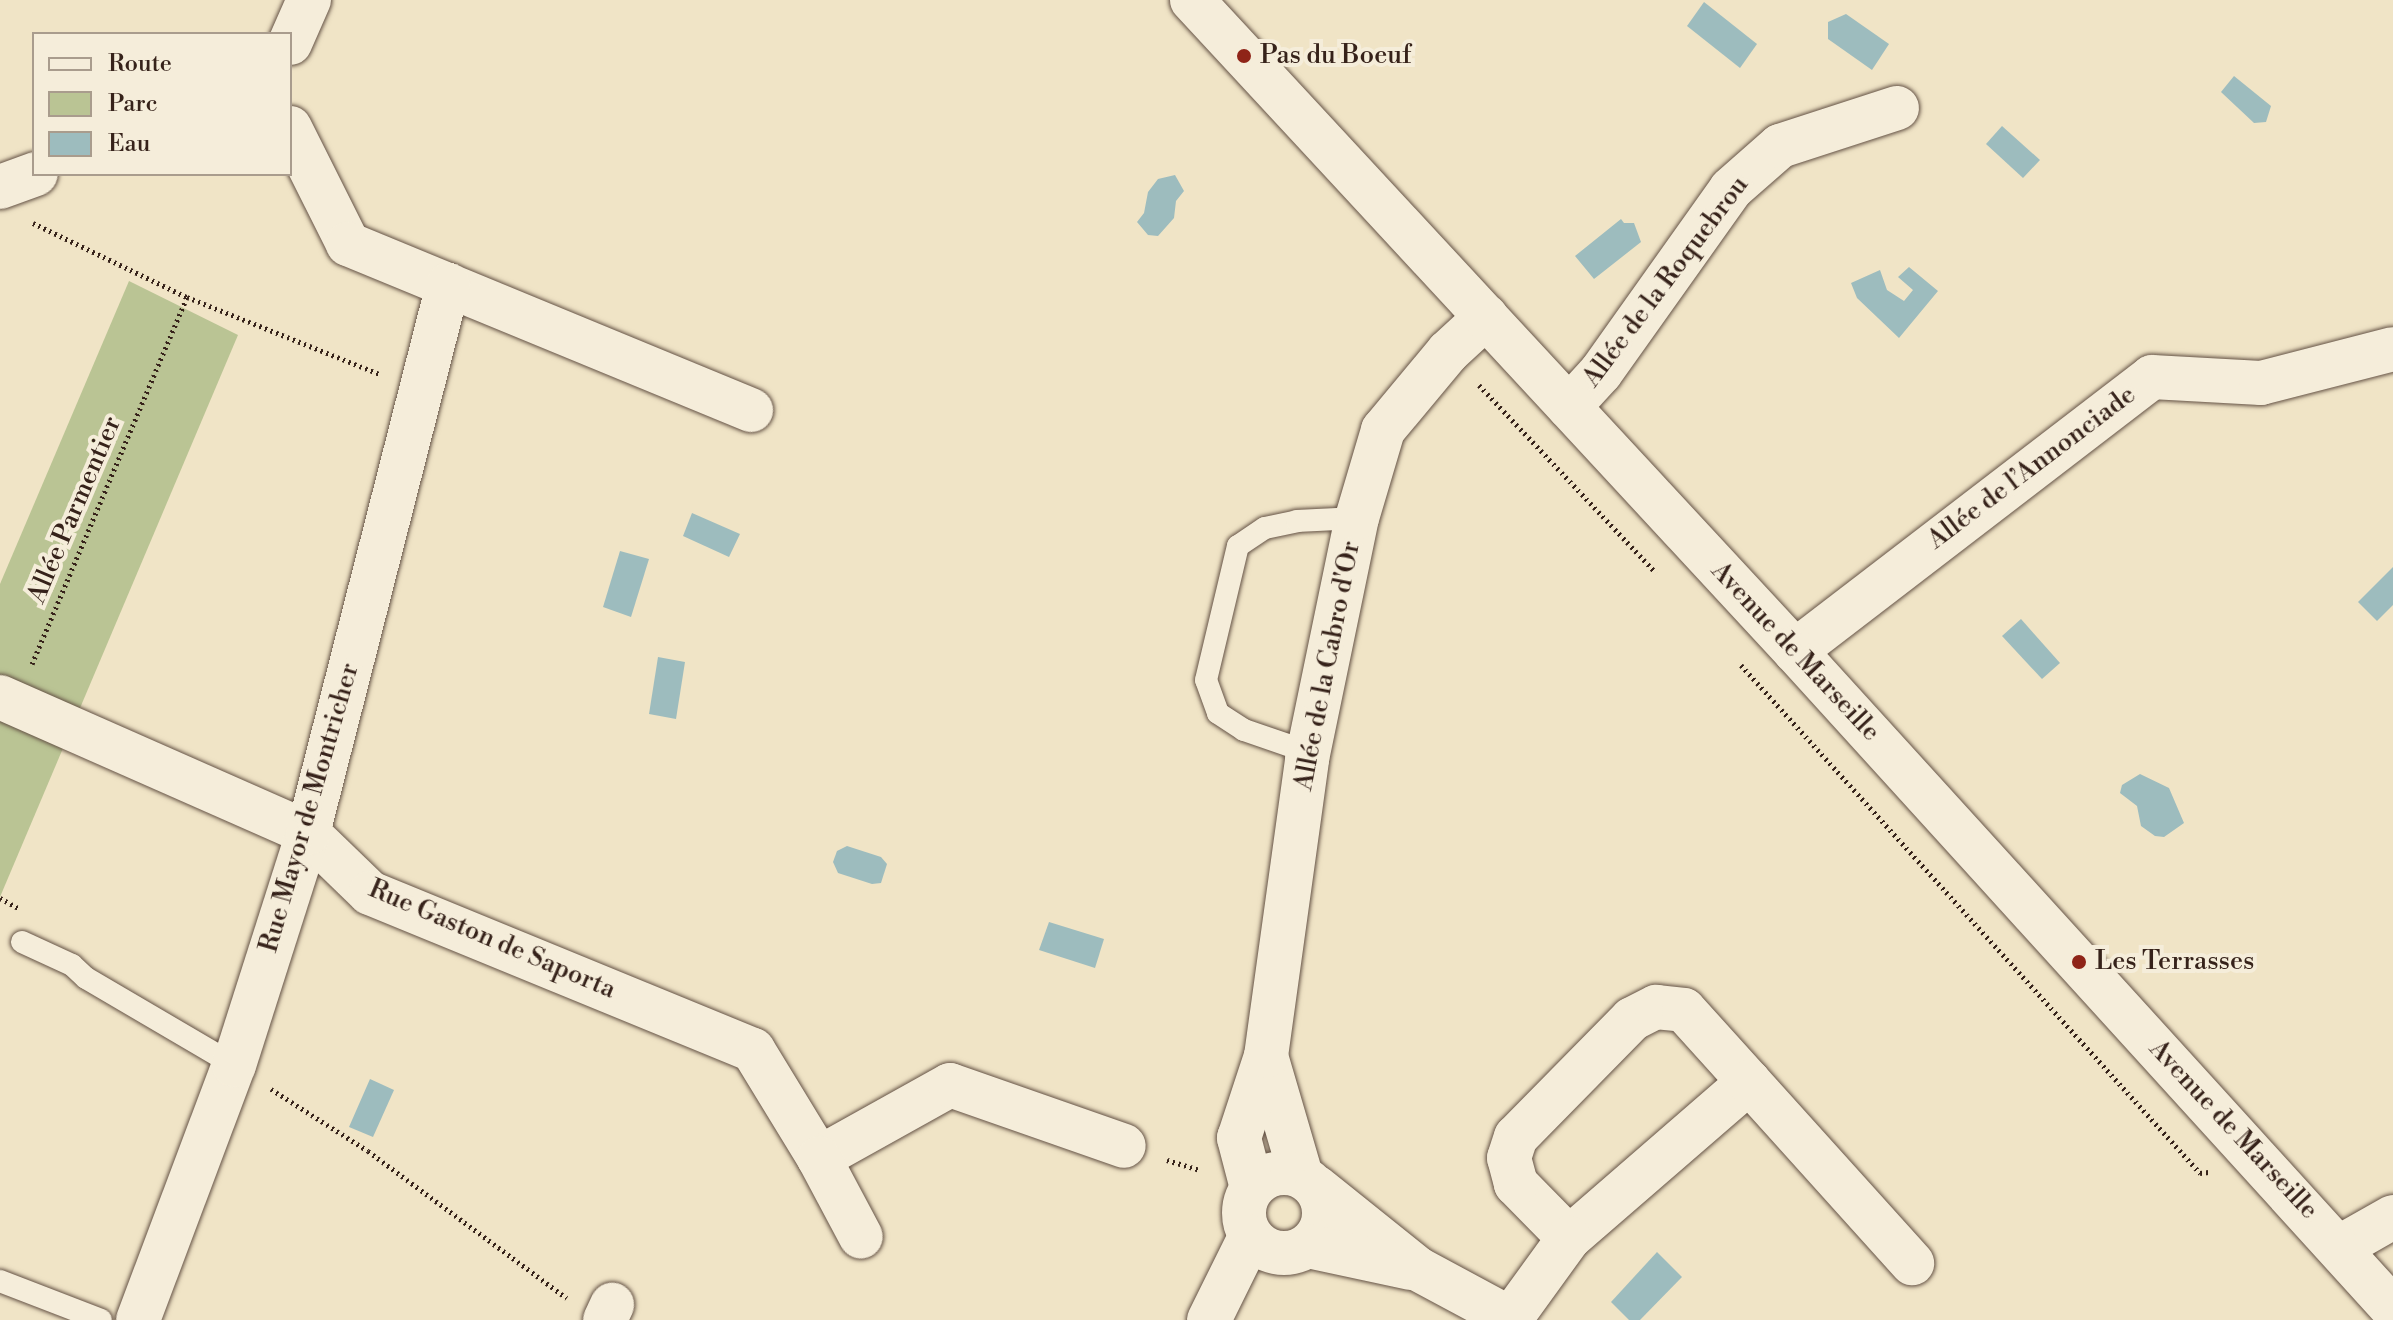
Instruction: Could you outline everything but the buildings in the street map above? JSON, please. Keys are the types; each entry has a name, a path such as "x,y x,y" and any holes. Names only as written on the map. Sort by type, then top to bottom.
{"street":[{"path":"292,38 309,0"},
{"name":"Avenue de Marseille","path":"1192,0 1795,651 2340,1247 2393,1309"},
{"name":"Allée de la Roquebrou","path":"1569,407 1601,372 1731,189 1780,146 1897,108"},
{"path":"292,132 348,244 751,410"},
{"path":"0,187 32,175"},
{"name":"Rue Mayor de Montricher","path":"138,1320 234,1065 308,833 448,285"},
{"name":"Allée de la Cabro d'Or","path":"1249,1209 1239,1138 1266,1056 1308,752 1357,518 1383,430 1448,352 1486,317"},
{"name":"Allée de l’Annonciade","path":"1795,651 2152,377 2261,383 2393,349"},
{"name":"Rue Gaston de Saporta","path":"8,700 308,833 370,893 753,1050 819,1158 861,1237"},
{"path":"1569,1238 1516,1184 1509,1158 1516,1137 1632,1019 1656,1007 1684,1010 1912,1263"},
{"name":"Allée de la Cabro d'Or","path":"1266,1056 1309,1182"},
{"path":"1209,1320 1249,1209 1266,1177 1284,1172 1309,1182 1418,1269 1512,1319 1569,1238 1749,1082"},
{"path":"819,1158 950,1085 1124,1146"},
{"path":"1249,1209 1266,1250 1288,1254 1308,1246 1322,1230 1326,1209 1309,1182"},
{"path":"2340,1247 2393,1217"},
{"path":"1308,1246 1418,1269"}],"lane":[{"path":"1308,752 1244,730 1218,713 1206,680 1238,546 1265,528 1297,521 1357,518"},
{"path":"22,942 72,965 86,978 234,1065"},
{"path":"0,1281 101,1320"}],"path":[{"path":"29,221 187,297 419,389"},
{"name":"Allée Parmentier","path":"8,700 187,297"},
{"path":"1468,373 1660,577"},
{"path":"1735,658 2200,1173"},
{"path":"234,1065 368,1151 596,1309"},
{"path":"1124,1146 1218,1176 1249,1209"}],"green space":[{"path":"129,281 238,335 0,897 0,584"}],"water":[{"path":"1704,2 1757,44 1740,68 1687,26"},
{"path":"1846,14 1889,44 1872,70 1828,39 1828,22"},
{"path":"2234,76 2271,106 2266,122 2254,123 2221,92"},
{"path":"2002,126 2040,160 2023,178 1986,144"},
{"path":"1175,175 1184,191 1176,201 1174,218 1158,236 1148,235 1137,222 1144,213 1148,192 1158,179"},
{"path":"1621,219 1624,223 1634,223 1641,242 1594,279 1575,256"},
{"path":"1909,267 1938,291 1899,338 1857,298 1851,283 1880,270 1887,290 1904,301 1913,290 1898,277"},
{"path":"692,513 740,534 729,557 683,536"},
{"path":"620,551 649,559 631,617 603,607"},
{"path":"2393,567 2393,605 2377,621 2358,602"},
{"path":"2021,619 2060,663 2042,679 2002,636"},
{"path":"658,657 685,662 676,719 649,714"},
{"path":"2140,774 2169,788 2184,823 2164,837 2155,836 2141,826 2137,806 2120,793 2122,785"},
{"path":"847,846 881,857 887,864 881,883 872,884 838,873 833,862 837,851"},
{"path":"1049,922 1104,939 1095,968 1039,950"},
{"path":"370,1079 394,1090 373,1137 349,1127"},
{"path":"1657,1252 1682,1277 1640,1320 1629,1320 1611,1302"}],"place":[{"name":"Pas du Boeuf","path":"1244,56"},
{"name":"Les Terrasses","path":"2079,962"}]}
